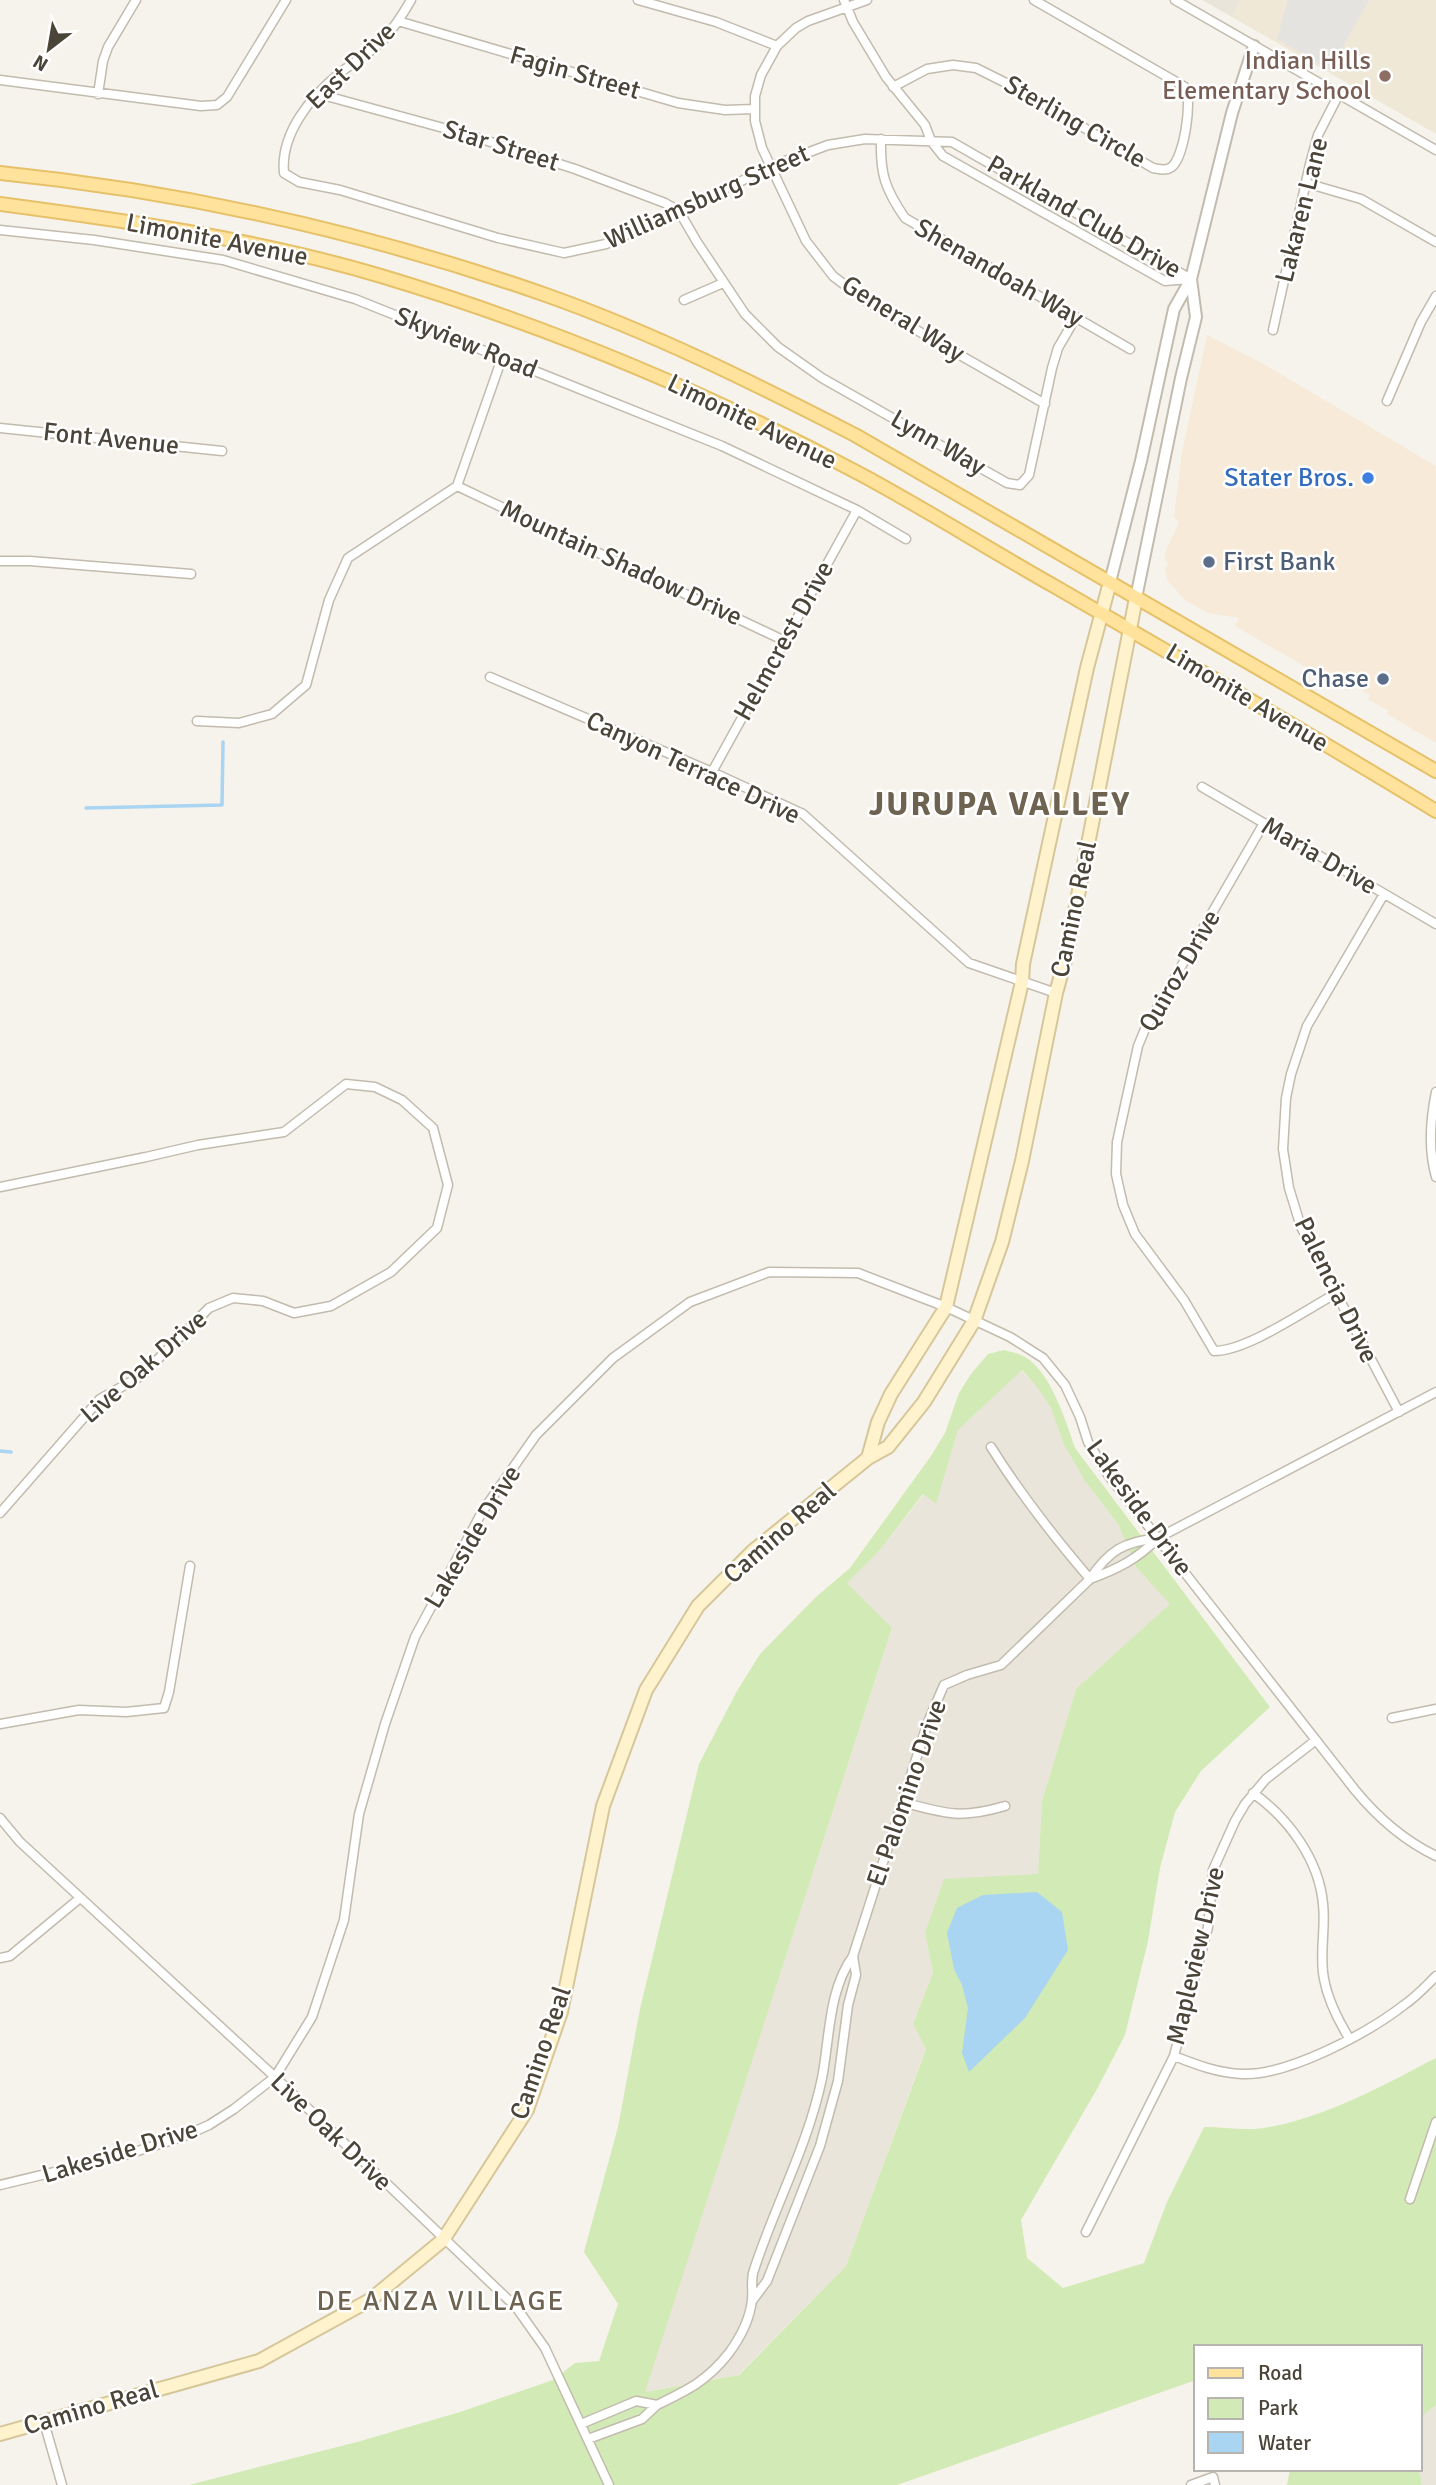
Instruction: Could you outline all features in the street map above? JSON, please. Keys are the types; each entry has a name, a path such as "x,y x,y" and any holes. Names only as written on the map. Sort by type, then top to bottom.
{"main road":[{"name":"Limonite Avenue","path":"0,173 150,192 283,218 383,244 547,296 676,348 769,391 879,449 1436,771"},
{"name":"Limonite Avenue","path":"0,204 188,232 251,244 377,275 526,324 621,360 864,476 1436,811"},
{"name":"Camino Real","path":"867,1458 878,1422 891,1394 946,1307 1023,982 1023,964 1087,668 1110,582"},
{"name":"Camino Real","path":"0,2434 259,2361 370,2300 443,2240 527,2110 561,2012 603,1807 646,1690 698,1606 753,1551 867,1458 888,1447 925,1402 974,1321 1002,1242 1022,1161 1056,993 1072,930 1136,598"}],"street":[{"path":"98,94 108,47 136,0"},
{"path":"0,80 201,106 217,104 223,101 232,89 286,0"},
{"name":"East Drive","path":"284,173 282,159 301,114 341,72 369,53 398,21 411,0"},
{"path":"638,0 716,22 777,46"},
{"path":"755,108 757,84 777,46 796,28 845,3 867,0"},
{"name":"Sterling Circle","path":"893,87 928,69 953,65 975,68 1005,82 1153,167 1172,167 1180,152 1190,100 1185,87 1034,0"},
{"path":"1175,0 1436,150"},
{"path":"845,3 862,37 893,87 925,125 931,141"},
{"name":"Fagin Street","path":"398,21 678,103 726,110 755,108"},
{"name":"Camino Real","path":"1110,582 1136,485 1174,309 1191,279 1232,113 1254,46"},
{"name":"Star Street","path":"319,94 469,135 562,164 665,203 679,211"},
{"name":"Lakaren Lane","path":"1273,330 1318,135 1339,94"},
{"name":"General Way","path":"755,108 758,134 806,241 833,276 866,301 1045,404"},
{"name":"Williamsburg Street","path":"284,173 299,182 340,190 498,238 564,253 606,244 772,167 828,145 857,139 931,141"},
{"name":"Shenandoah Way","path":"881,139 881,173 885,186 905,218 1130,349"},
{"name":"Parkland Club Drive","path":"931,141 952,142 1191,279"},
{"name":"Parkland Club Drive","path":"931,141 943,156 1165,281 1191,279"},
{"path":"1306,183 1361,199 1436,242"},
{"name":"Lynn Way","path":"679,211 723,282 758,328 798,363 1007,483 1020,485 1029,475 1058,348 1076,317"},
{"name":"Skyview Road","path":"0,230 94,240 223,260 355,299 722,446 857,510 906,539"},
{"name":"Camino Real","path":"1136,598 1196,317 1191,279"},
{"path":"684,300 723,282"},
{"path":"1387,401 1436,296"},
{"path":"197,721 239,723 272,714 306,685 329,600 348,558 457,486 502,358"},
{"name":"Font Avenue","path":"0,428 222,450"},
{"name":"Mountain Shadow Drive","path":"457,486 785,641"},
{"name":"Helmcrest Drive","path":"712,772 857,510"},
{"path":"0,561 191,574"},
{"name":"Canyon Terrace Drive","path":"489,677 712,772 803,814 969,963 1056,993"},
{"name":"Maria Drive","path":"1202,787 1436,924"},
{"name":"Quiroz Drive","path":"1264,824 1145,1029 1138,1046 1117,1142 1116,1174 1123,1205 1135,1234 1184,1300 1214,1351 1227,1351 1245,1344 1335,1294"},
{"name":"Palencia Drive","path":"1384,894 1307,1026 1286,1098 1283,1149 1289,1188 1301,1227 1399,1412"},
{"name":"Live Oak Drive","path":"0,1186 198,1145 284,1132 346,1084 375,1087 402,1100 433,1128 448,1185 437,1228 391,1272 331,1306 294,1313 263,1301 233,1298 209,1308 141,1376 100,1399 0,1513"},
{"path":"1436,1092 1430,1136 1436,1177"},
{"name":"Lakeside Drive","path":"0,2186 125,2155 181,2137 225,2115 275,2077 312,2017 344,1920 359,1814 385,1724 415,1637 482,1512 536,1435 613,1358 690,1302 769,1272 858,1273 946,1307 1010,1337 1043,1359 1065,1385 1096,1457 1316,1740 1374,1812 1403,1837 1436,1856"},
{"name":"El Palomino Drive","path":"1090,1579 1141,1555 1158,1538 1436,1392"},
{"path":"991,1447 1023,1497 1090,1579"},
{"name":"El Palomino Drive","path":"588,2440 642,2419 657,2405 708,2377 730,2351 744,2327 752,2302 752,2276 805,2142 821,2079 833,2002 842,1972 853,1956 928,1722 944,1685 1001,1665 1090,1579 1101,1562 1132,1541 1158,1538"},
{"path":"1111,1555 1120,1567"},
{"path":"0,1724 79,1710 126,1712 164,1708 191,1566"},
{"path":"1392,1718 1436,1709"},
{"name":"Mapleview Drive","path":"1086,2232 1174,2056 1208,1927 1213,1870 1235,1821 1253,1793 1266,1779 1316,1740"},
{"path":"1253,1793 1292,1829 1313,1866 1323,1903 1323,1978 1331,2005 1349,2038"},
{"path":"902,1802 947,1814 978,1814 1005,1806"},
{"name":"Live Oak Drive","path":"0,1818 20,1842 275,2077 516,2307 545,2348 609,2485"},
{"path":"0,1958 10,1955 80,1898"},
{"name":"El Palomino Drive","path":"752,2302 767,2281 820,2146 838,2081 848,2005 856,1975 853,1956"},
{"path":"1174,2056 1220,2071 1252,2073 1288,2068 1349,2038 1406,2004 1436,1976"},
{"path":"1410,2199 1436,2122"},
{"name":"El Palomino Drive","path":"580,2424 636,2401 657,2405"},
{"path":"626,2405 633,2422"},
{"path":"44,2423 62,2485"},
{"path":"1191,2485 1214,2481"}],"shaded area":[{"path":"1202,0 1241,0 1232,17"},
{"name":"Indian Hills Elementary School","path":"1241,0 1436,0 1436,134 1232,17"},
{"path":"1288,0 1369,0 1330,70 1277,39"},
{"path":"1207,335 1262,363 1436,466 1436,743 1387,714 1388,710 1368,700 1370,695 1357,688 1354,681 1347,691 1235,626 1239,618 1208,613 1185,600 1167,580 1165,568 1168,565 1164,555 1179,522 1174,517 1182,452"},
{"path":"1021,1370 1051,1408 1064,1445 1085,1481 1118,1524 1136,1567 1171,1604 1076,1689 1042,1801 1038,1874 925,1933 933,1973 913,2024 926,2048 846,2266 738,2375 644,2392 892,1629 847,1583 879,1551 924,1494 936,1503 958,1430"},
{"path":"1436,2405 1436,2485 1422,2485 1419,2471 1422,2471 1422,2416"}],"green space":[{"path":"1004,1350 1020,1354 1034,1364 1056,1398 1075,1448 1270,1707 1201,1771 1175,1812 1160,1868 1148,1941 1125,2035 1021,2220 1027,2258 1063,2288 1144,2263 1167,2202 1204,2127 1257,2129 1309,2117 1353,2100 1436,2058 1436,2405 1422,2416 1422,2345 1194,2345 1194,2381 897,2485 189,2485 357,2442 460,2412 553,2380 575,2363 599,2361 618,2304 584,2252 618,2127 640,2009 699,1764 737,1691 760,1654 816,1597 850,1568 931,1456 945,1433 959,1393 988,1354","holes":["1022,1370 1051,1408 1064,1445 1085,1481 1118,1524 1136,1567 1170,1604 1076,1689 1042,1801 1038,1874 944,1879 925,1933 933,1973 913,2024 926,2049 846,2266 739,2375 645,2392 892,1628 847,1583 879,1551 923,1494 936,1504 958,1430"]},
{"path":"1290,2471 1419,2471 1422,2485 1287,2485"}],"water":[{"path":"1037,1892 1062,1912 1068,1950 1025,2018 969,2072 962,2053 968,2008 962,1985 954,1969 947,1933 957,1908 983,1895"}],"waterway":[{"path":"86,808 222,805 223,742"},
{"path":"0,1451 11,1452"}],"place":[{"name":"Indian Hills Elementary School","path":"1385,76"},
{"name":"Stater Bros.","path":"1368,478"},
{"name":"First Bank","path":"1209,562"},
{"name":"Chase","path":"1383,679"}],"district":[{"name":"JURUPA VALLEY","path":"1000,804"},
{"name":"DE ANZA VILLAGE","path":"441,2301"}]}
